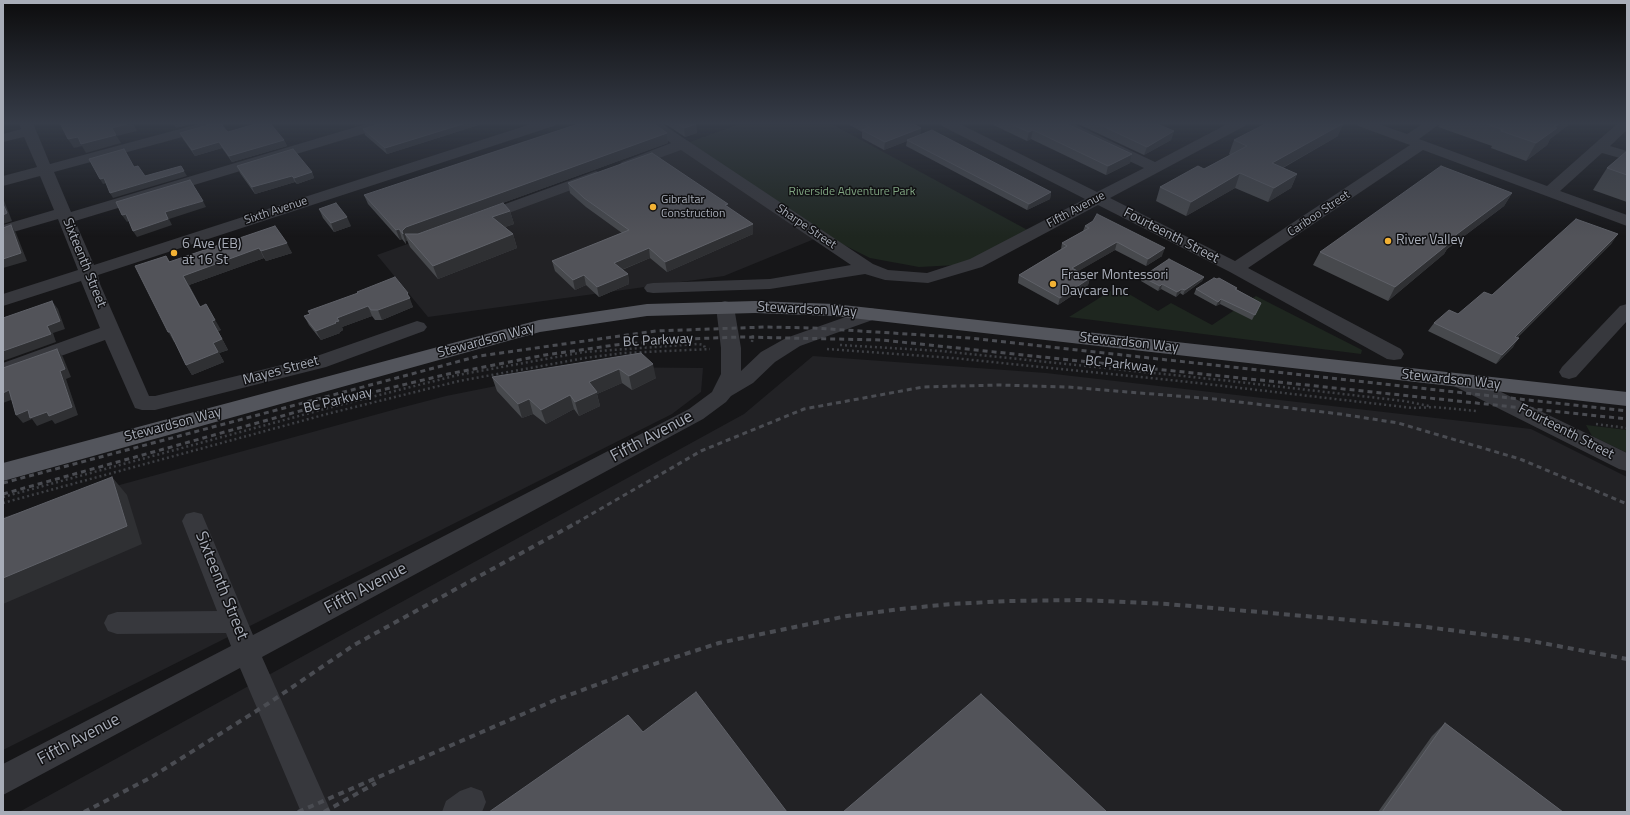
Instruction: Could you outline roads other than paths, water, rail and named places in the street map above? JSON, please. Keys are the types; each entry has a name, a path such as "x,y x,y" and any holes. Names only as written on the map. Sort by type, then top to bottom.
{"main road":[{"name":"Stewardson Way","path":"3,472 539,326 647,310 725,307 834,310 1627,399"}],"street":[{"name":"Sixteenth Street","path":"42,161 86,268 91,284 142,403"},
{"path":"3,181 79,161"},
{"path":"3,230 64,216 253,161"},
{"name":"Sixth Avenue","path":"3,300 86,268 428,161"},
{"path":"468,223 637,161"},
{"name":"Sharpe Street","path":"708,161 866,268 885,276 928,278 976,263"},
{"name":"Fourteenth Street","path":"1022,161 1236,268 1394,354"},
{"path":"1141,161 1156,168"},
{"name":"Fifth Avenue","path":"976,263 1169,161"},
{"name":"Cariboo Street","path":"1236,268 1398,161"},
{"path":"1466,161 1627,221"},
{"path":"1550,192 1585,161"},
{"path":"654,288 770,284 866,268"},
{"name":"Fifth Avenue","path":"3,780 696,414 719,398 724,391 731,374 731,348 725,307"},
{"path":"1569,372 1627,310"},
{"name":"Fifth Avenue","path":"724,391 746,378 768,357 793,342 871,314"},
{"name":"Mayes Street","path":"142,403 155,403 319,362 417,327"},
{"path":"3,370 112,331"},
{"name":"Fourteenth Street","path":"1461,381 1627,463"},
{"name":"Sixteenth Street","path":"194,521 234,622 316,812"},
{"path":"117,623 234,622"}],"railway":[{"path":"3,483 479,356 656,331 765,327 813,328 970,338 1627,411"},
{"path":"3,494 332,402 448,374 545,355 615,345 685,339 741,337 882,340 1627,419"},
{"path":"576,523 701,451 804,409 923,387 999,385 1067,387 1214,399 1340,414 1398,423 1520,459 1627,504"},
{"path":"84,812 150,778 269,703 354,645 578,522"},
{"path":"298,812 553,701 639,669 719,643 847,616 901,609 951,604 1009,601 1080,600 1167,604 1419,626 1526,640 1627,659"},
{"path":"324,812 376,783"}],"place":[{"name":"Gibraltar Construction","path":"653,207"},
{"name":"River Valley","path":"1388,241"},
{"name":"6 Ave (EB) at 16 St","path":"174,253"},
{"name":"Fraser Montessori Daycare Inc","path":"1053,284"}],"park label":[{"name":"Riverside Adventure Park","path":"852,192"}]}
